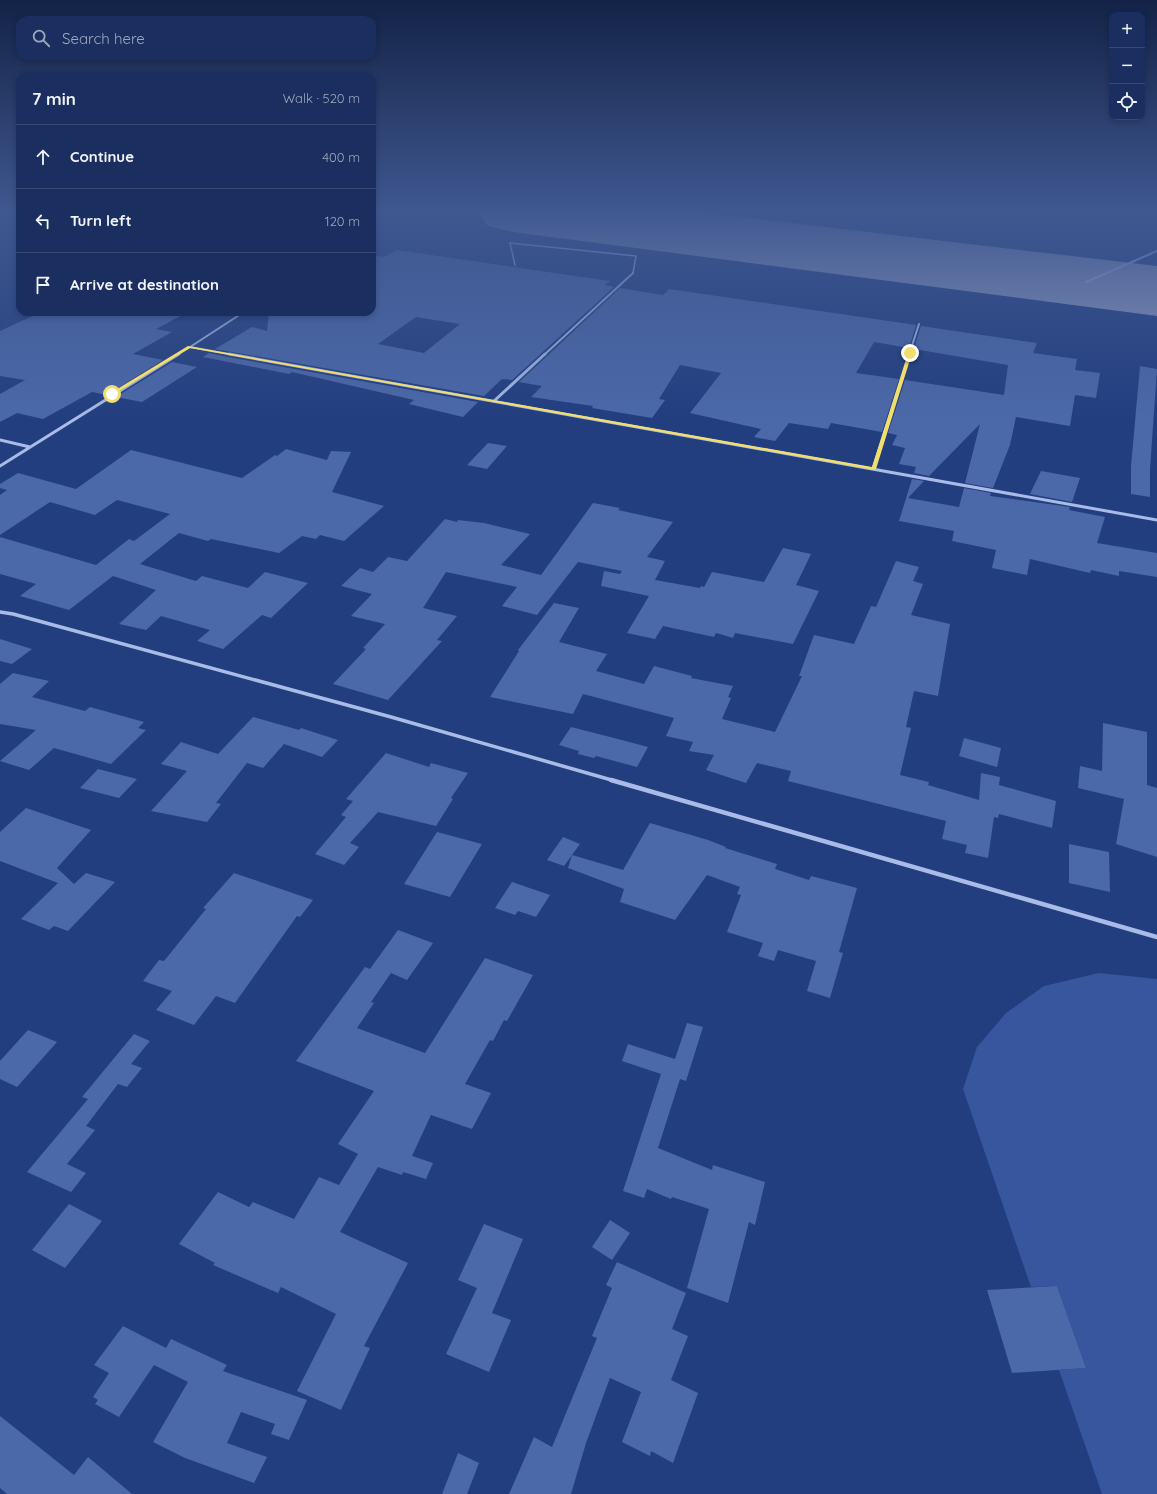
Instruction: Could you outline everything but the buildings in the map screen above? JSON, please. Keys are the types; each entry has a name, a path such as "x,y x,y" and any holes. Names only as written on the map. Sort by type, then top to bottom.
{"street":[{"path":"494,400 625,281"},
{"path":"0,466 238,316"},
{"path":"874,469 919,324"},
{"path":"190,347 494,400 1157,520"},
{"path":"0,440 30,447"},
{"path":"0,612 13,614 391,717 1157,938"}],"shaded area":[{"path":"1099,973 1157,979 1157,1494 1102,1494 1059,1370 1086,1368 1057,1286 1031,1287 963,1089 977,1047 1006,1013 1044,986"}],"runway":[{"path":"1074,281 1157,291"}],"route":[{"path":"112,394 190,347 874,469 910,353"}]}
